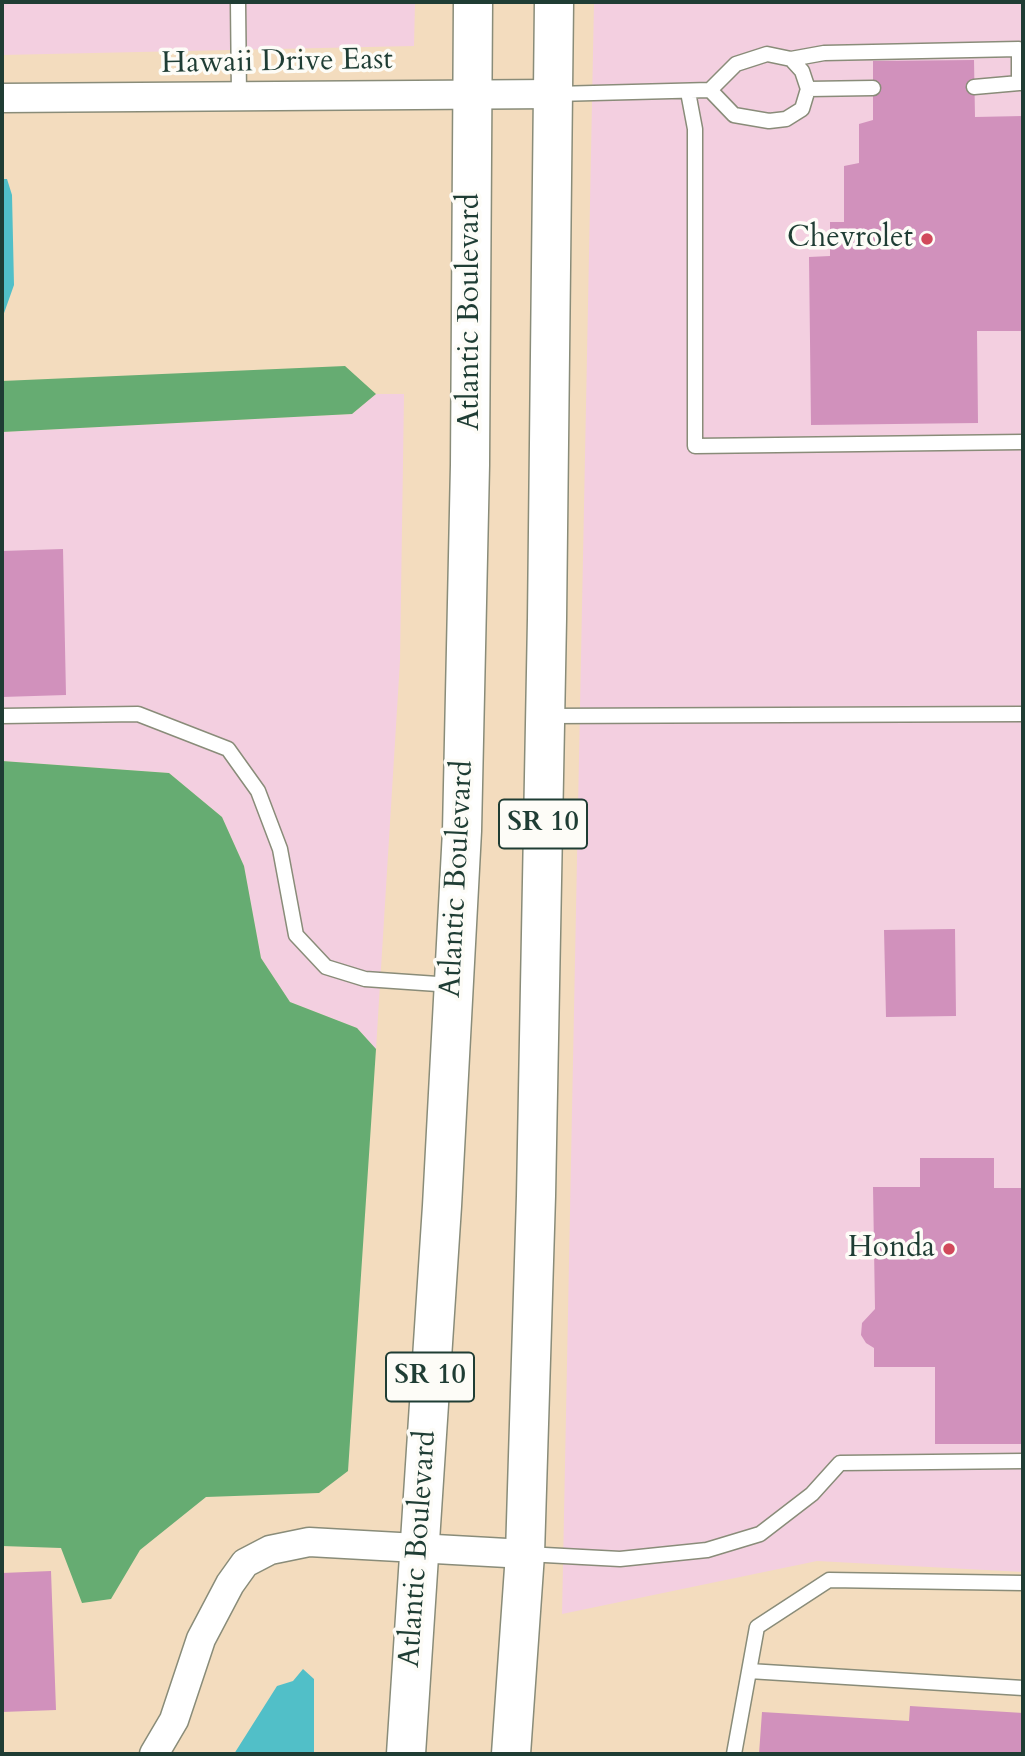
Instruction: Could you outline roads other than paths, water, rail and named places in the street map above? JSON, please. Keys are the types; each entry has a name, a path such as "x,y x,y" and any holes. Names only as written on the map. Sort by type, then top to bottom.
{"highway":[{"name":"Atlantic Boulevard","path":"406,1754 442,1206 462,831 474,2"},
{"name":"SR 10","path":"511,1754 525,1554 536,1168 554,2"}],"street":[{"name":"Hawaii Drive East","path":"2,98 553,94"},
{"path":"154,1754 174,1720 201,1639 230,1584 245,1563 270,1550 309,1542 525,1554"}],"lane":[{"path":"239,2 239,96"},
{"path":"553,94 710,90 736,64 767,54 791,59 824,53 1018,48 1021,83 974,87"},
{"path":"710,90 734,115 769,121 786,119 802,108 808,89 802,71 791,59"},
{"path":"808,89 873,88"},
{"path":"688,92 695,129 695,446 1023,442"},
{"path":"2,716 138,714 228,749 258,791 280,849 296,935 326,967 365,979 454,985"},
{"path":"545,716 1023,714"},
{"path":"525,1554 620,1559 706,1550 760,1534 812,1493 840,1463 1023,1461"},
{"path":"734,1754 757,1627 829,1580 1023,1583"},
{"path":"749,1671 1023,1688"}],"water":[{"path":"2,179 7,179 12,195 14,285 3,316"},
{"path":"303,1669 314,1679 314,1754 234,1754 277,1686 293,1681"}],"place":[{"name":"Chevrolet","path":"927,239"},
{"name":"Honda","path":"949,1249"}]}
